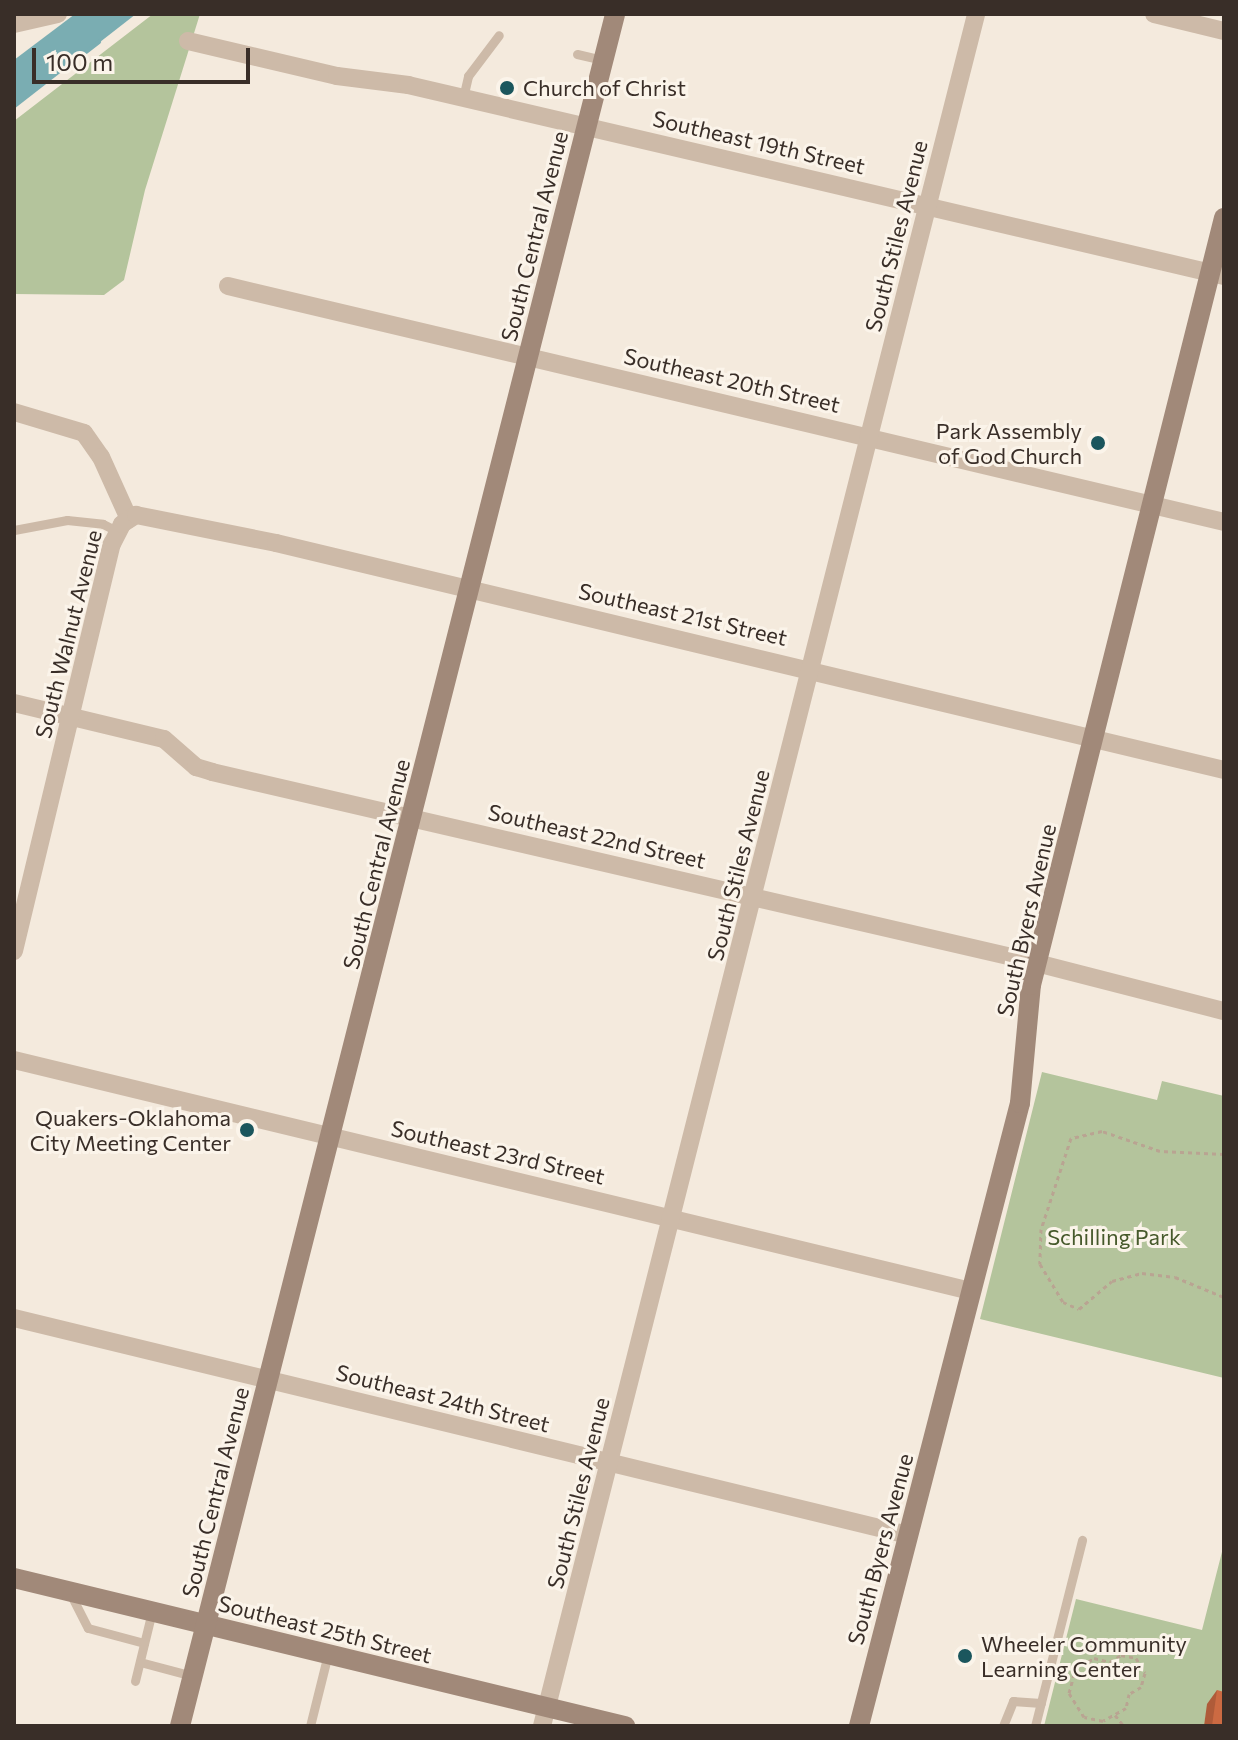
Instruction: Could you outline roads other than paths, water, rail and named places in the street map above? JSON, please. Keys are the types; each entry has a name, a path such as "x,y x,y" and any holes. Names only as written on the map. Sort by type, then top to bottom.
{"street":[{"path":"16,25 58,14"},
{"name":"South Central Avenue","path":"180,1726 615,14"},
{"name":"South Stiles Avenue","path":"545,1717 674,1219 976,14"},
{"path":"1154,14 1224,31"},
{"name":"Southeast 19th Street","path":"188,41 463,98 1217,275"},
{"name":"South Byers Avenue","path":"859,1726 1022,1093 1036,964 1152,505 1217,275 1224,218"},
{"name":"Southeast 20th Street","path":"228,286 1224,522"},
{"path":"14,412 75,429 93,443 123,525"},
{"name":"Southeast 21st Street","path":"123,525 152,516 813,669 1224,770"},
{"name":"South Walnut Avenue","path":"14,951 71,716 123,525"},
{"name":"Southeast 22nd Street","path":"14,703 164,739 202,769 755,897 1224,1011"},
{"name":"Southeast 23rd Street","path":"14,1060 971,1291"},
{"name":"Southeast 24th Street","path":"14,1318 908,1535"},
{"name":"Southeast 25th Street","path":"14,1578 328,1654 545,1717 625,1726"}],"lane":[{"path":"463,98 468,76 499,35"},
{"path":"577,54 603,60"},
{"path":"14,530 67,520 123,525"},
{"path":"1035,1726 1082,1540"},
{"path":"70,1592 88,1628 144,1643"},
{"path":"135,1681 152,1611"},
{"path":"310,1726 328,1654"},
{"path":"140,1662 193,1676"},
{"path":"1003,1726 1013,1701 1041,1703"}],"water":[{"path":"75,14 136,14 14,109 14,60"}],"waterway":[{"path":"81,56 99,42"}],"place":[{"name":"Church of Christ","path":"507,88"},
{"name":"Park Assembly of God Church","path":"1098,443"},
{"name":"Quakers-Oklahoma City Meeting Center","path":"247,1130"},
{"name":"Wheeler Community Learning Center","path":"965,1656"}],"park label":[{"name":"Schilling Park","path":"1114,1237"}]}
